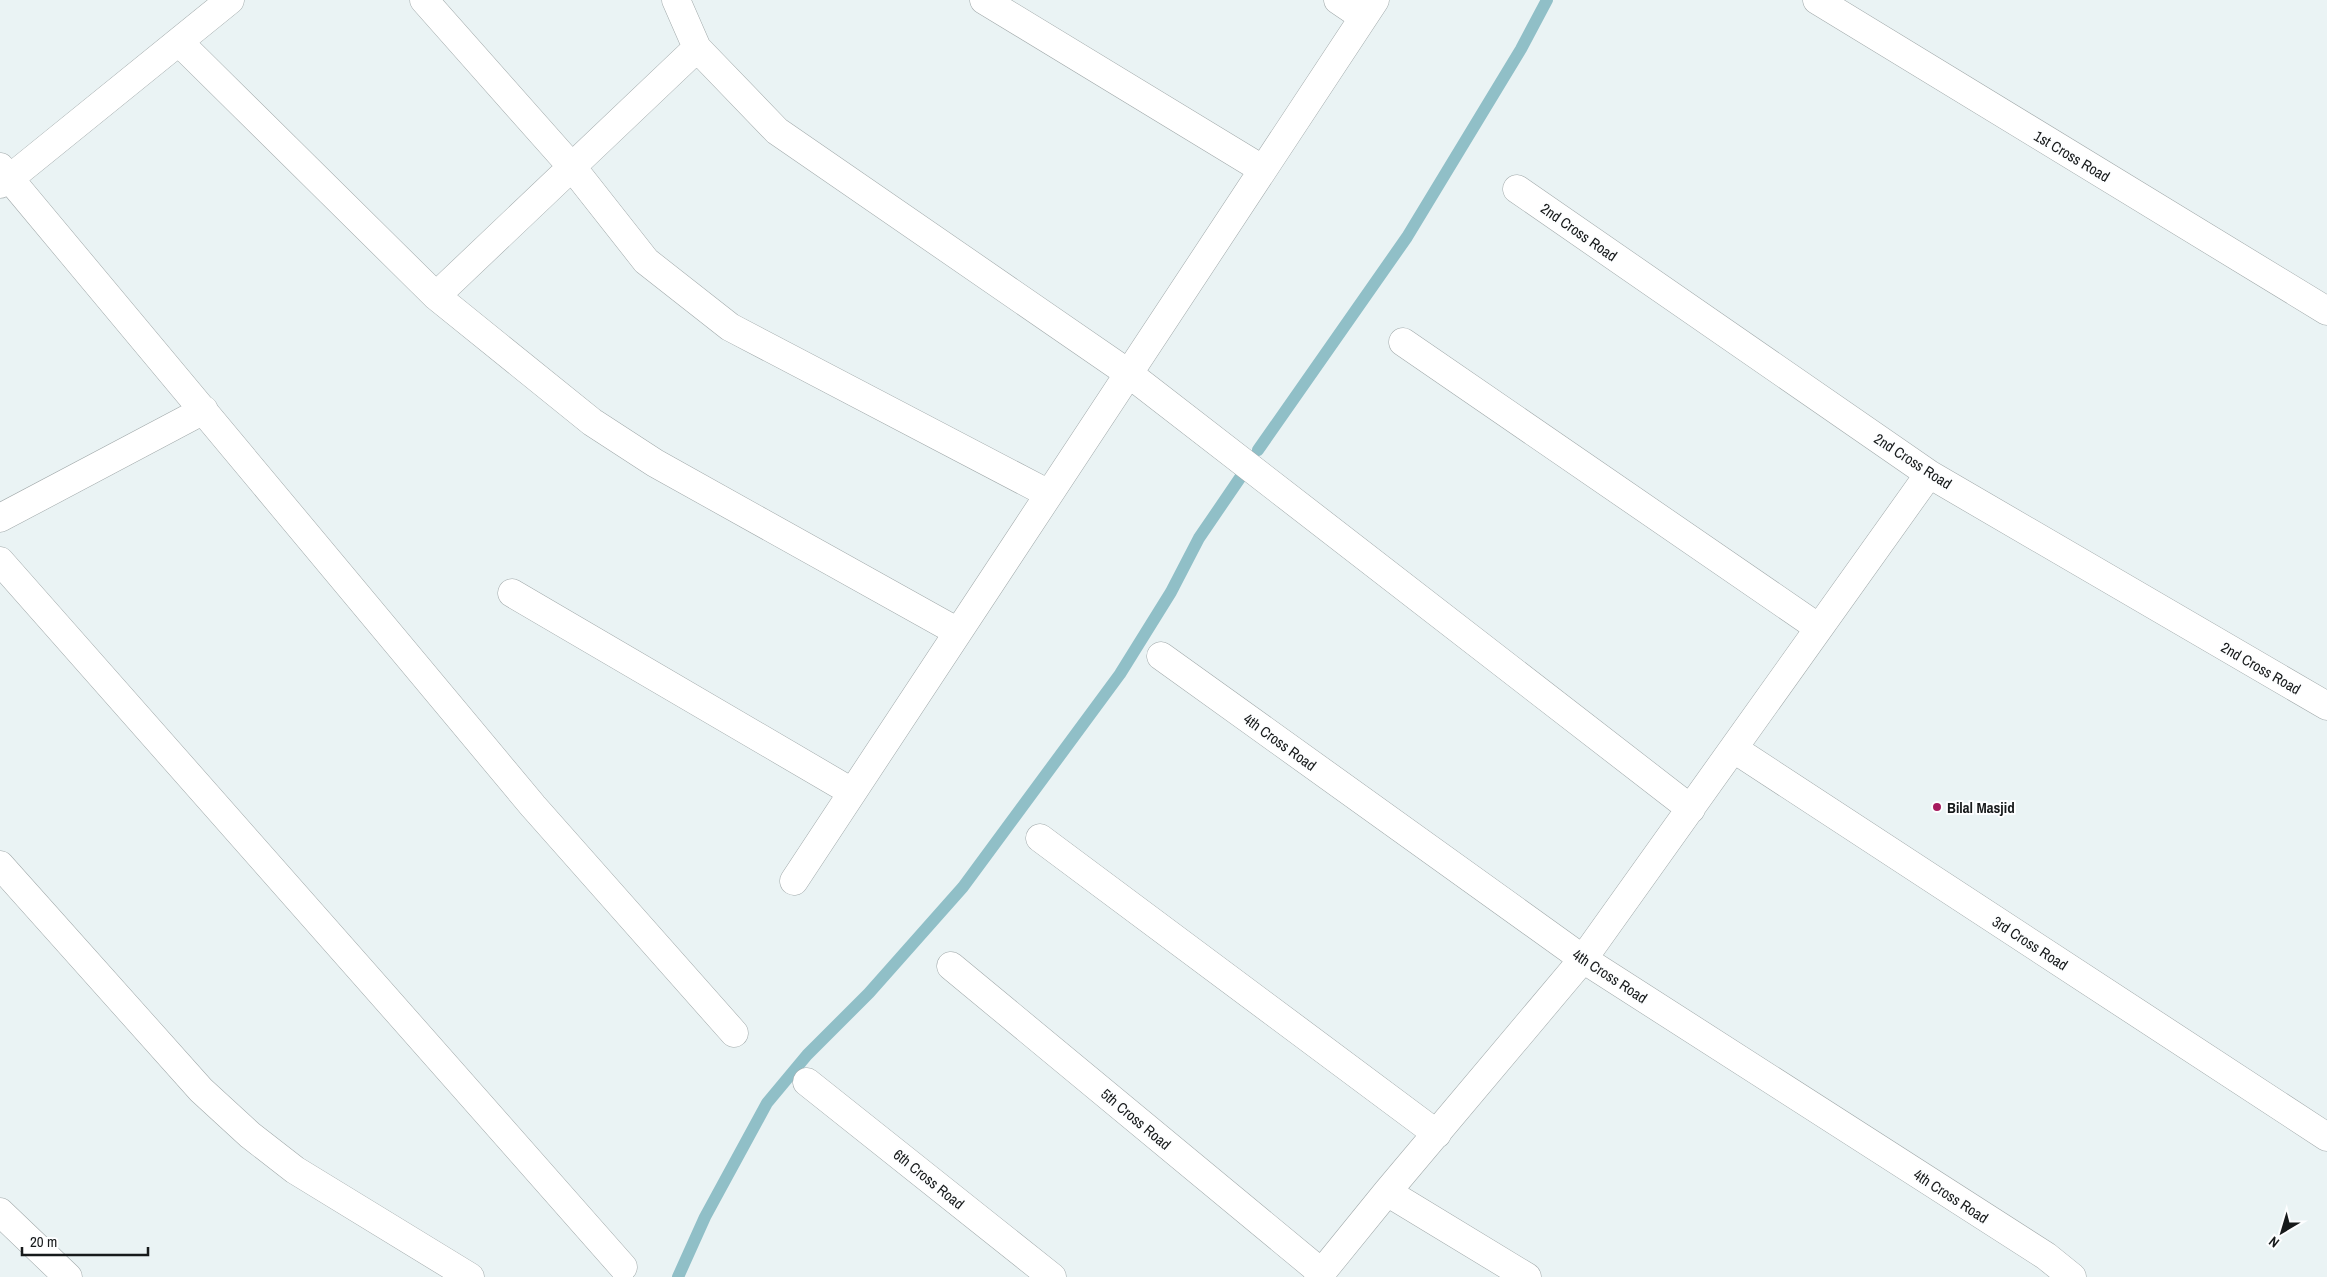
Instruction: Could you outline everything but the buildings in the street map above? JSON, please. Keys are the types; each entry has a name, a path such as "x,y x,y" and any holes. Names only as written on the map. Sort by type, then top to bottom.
{"street":[{"path":"230,0 180,42 3,177 204,410 533,806 734,1033"},
{"path":"424,0 572,167 646,261 730,327 1049,494"},
{"path":"676,0 698,48 777,131 1128,373 1691,810"},
{"path":"984,0 1262,169"},
{"path":"794,881 1369,8 1338,0"},
{"name":"1st Cross Road","path":"1817,0 2327,312"},
{"path":"180,42 436,296 592,422 655,463 958,632"},
{"path":"436,296 698,48"},
{"name":"2nd Cross Road","path":"1517,189 1930,474 2327,706"},
{"path":"1403,342 1819,628"},
{"path":"0,518 204,410"},
{"path":"1320,1275 1387,1192 1583,959 1930,474"},
{"path":"0,561 623,1267"},
{"path":"512,592 852,792"},
{"name":"4th Cross Road","path":"1161,656 1583,959 2038,1251 2072,1277"},
{"name":"3rd Cross Road","path":"1734,749 2327,1137"},
{"path":"1040,838 1437,1134"},
{"path":"0,865 201,1090 250,1135 295,1170 470,1277"},
{"name":"5th Cross Road","path":"951,966 1320,1275"},
{"name":"6th Cross Road","path":"807,1082 1052,1277"},
{"path":"1387,1192 1527,1277"},
{"path":"0,1212 68,1277"}],"waterway":[{"path":"1258,450 1407,237 1521,49 1547,0"},
{"path":"678,1277 705,1217 767,1103 807,1055 869,993 963,887 1120,674 1171,592 1199,538 1242,475"}],"place":[{"name":"Bilal Masjid","path":"1937,807"}]}
